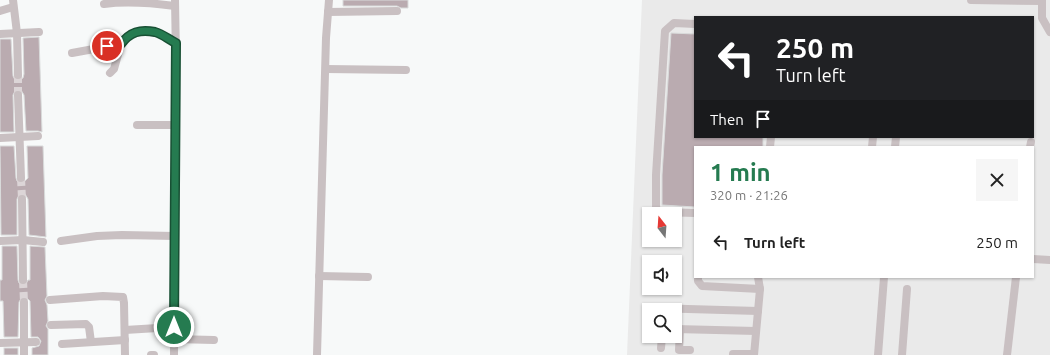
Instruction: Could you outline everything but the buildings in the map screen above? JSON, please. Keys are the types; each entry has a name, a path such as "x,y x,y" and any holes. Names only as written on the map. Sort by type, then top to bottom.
{"street":[{"path":"317,355 329,0"},
{"path":"971,0 1044,1 1042,18 1050,32"},
{"path":"104,4 116,2 175,3 174,355"},
{"path":"0,11 13,3 17,33 18,74"},
{"path":"328,12 397,11"},
{"path":"694,24 674,23 666,31 656,175 656,208 660,212 694,213"},
{"path":"0,34 40,32"},
{"path":"110,73 114,69 121,44 129,35 136,32 156,32 176,43"},
{"path":"72,53 121,44"},
{"path":"326,69 406,70"},
{"path":"18,95 21,178"},
{"path":"138,125 175,126"},
{"path":"0,138 38,136"},
{"path":"22,199 23,280"},
{"path":"61,242 122,234 175,236"},
{"path":"0,241 23,240 43,242"},
{"path":"1034,259 1050,260"},
{"path":"320,276 368,277"},
{"path":"698,278 698,281 702,286 760,289"},
{"path":"733,354 754,355 760,289 758,278"},
{"path":"878,355 884,278"},
{"path":"1007,355 1016,278"},
{"path":"902,355 907,289"},
{"path":"50,300 103,296 123,297 125,355"},
{"path":"24,302 24,355"},
{"path":"682,309 758,312"},
{"path":"51,325 86,324 89,327 91,342"},
{"path":"125,330 174,327"},
{"path":"682,329 756,331"},
{"path":"174,339 214,340"},
{"path":"62,344 125,340"},
{"path":"0,343 36,342"},
{"path":"661,343 661,348"},
{"path":"679,343 679,350 690,350"}],"shaded area":[{"path":"642,0 1050,0 1050,355 627,355"}],"tunnel":[{"path":"18,75 18,95"},
{"path":"21,178 22,199"},
{"path":"23,280 24,302"}],"route":[{"path":"107,46 121,44 127,36 136,32 156,32 176,43 174,327"}]}
